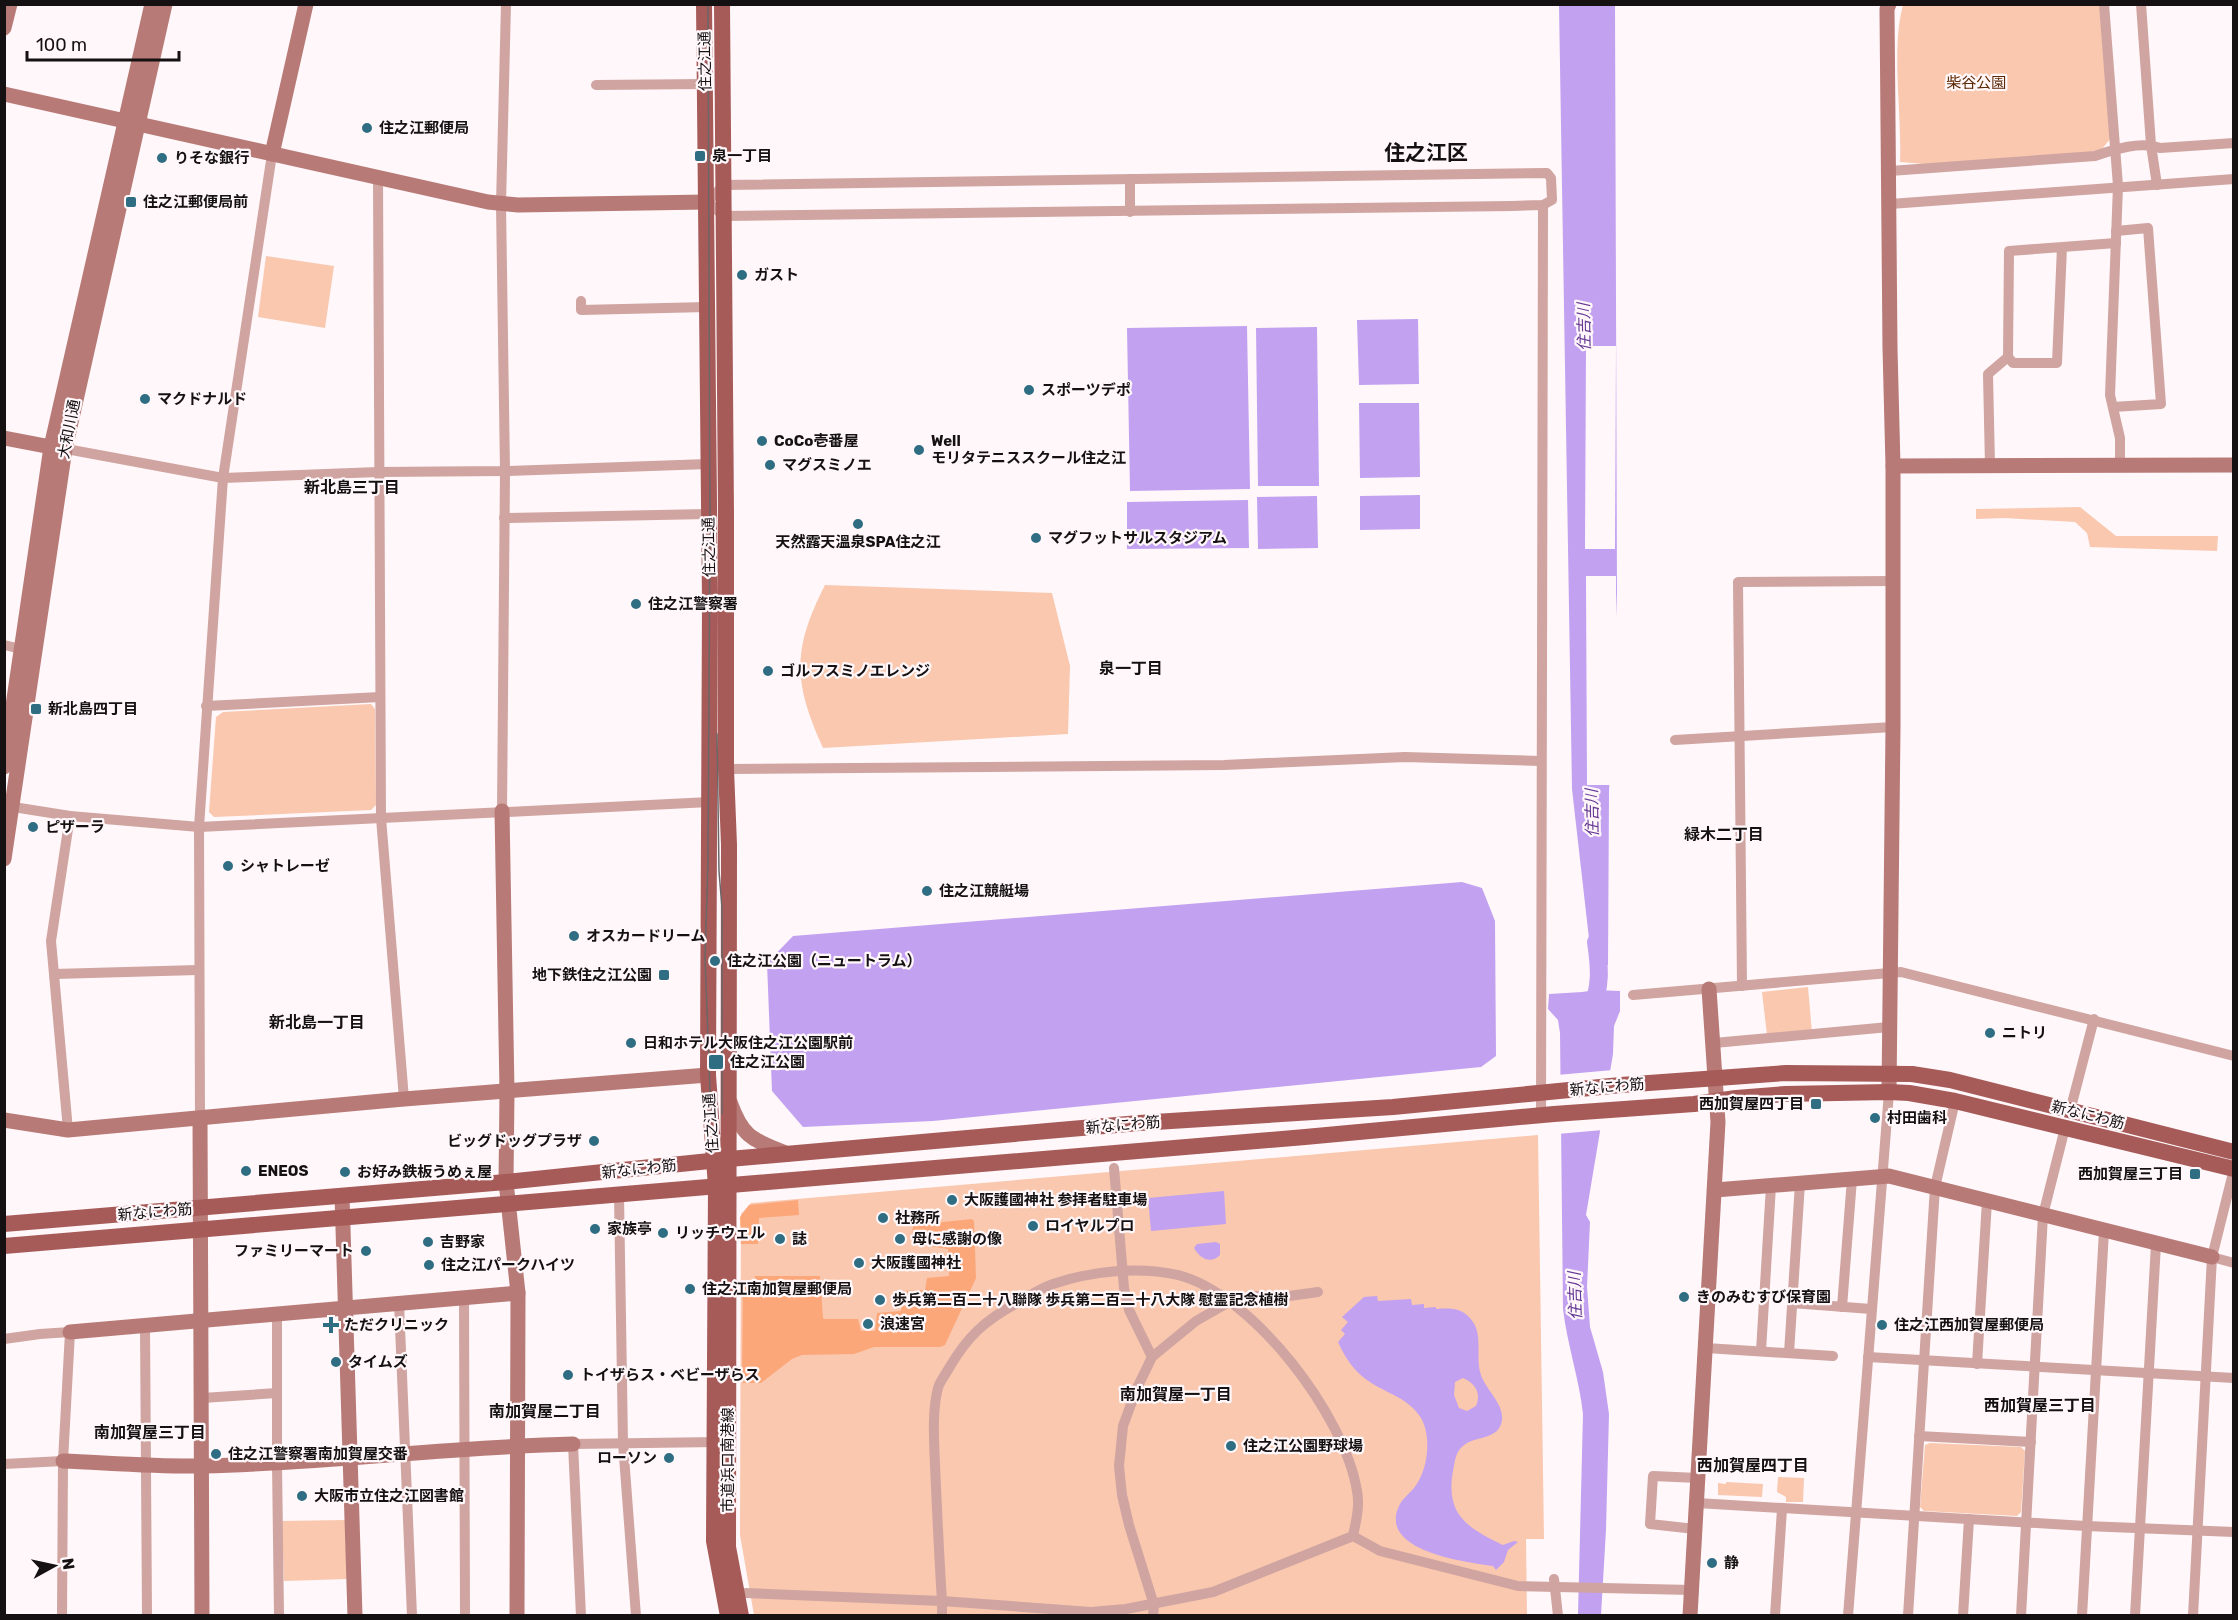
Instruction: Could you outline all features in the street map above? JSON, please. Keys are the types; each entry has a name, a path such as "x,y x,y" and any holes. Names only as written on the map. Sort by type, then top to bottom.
{"main road":[{"name":"住之江通","path":"704,4 710,802 708,1075 721,1161"},
{"name":"住之江通","path":"721,1161 728,1097 729,845 726,769 722,4"},
{"name":"新なにわ筋","path":"4,1224 506,1182 1128,1124 1393,1107 1621,1085 1786,1073 1890,1073 1950,1080 2234,1152"},
{"name":"新なにわ筋","path":"4,1246 494,1204 508,1205 1785,1094 1909,1093 1955,1101 2234,1169"},
{"name":"市道浜口南港線","path":"721,1161 722,1442 728,1547 741,1616"},
{"name":"市道浜口南港線","path":"722,1442 714,1541 728,1616"}],"street":[{"path":"4,28 10,4"},
{"name":"大和川通","path":"132,122 152,4"},
{"name":"大和川通","path":"4,767 21,649 58,448 132,122 165,4"},
{"path":"202,1616 198,970 199,826 206,706 223,478 272,153 306,4"},
{"path":"506,4 501,204 505,471 502,811 507,1091 506,1182 518,1293 517,1616"},
{"path":"1848,1616 1890,1073 1893,466 1887,9 1889,4"},
{"path":"2104,4 2118,186 2110,395 2120,438 2121,465"},
{"path":"2141,4 2151,145 2157,185"},
{"path":"596,85 705,84"},
{"path":"4,93 501,204 707,202 724,216 1543,205 1552,200 1551,178 1547,173 724,185 707,202"},
{"path":"1890,171 2095,156 2115,149 2151,145 2160,148 2234,143"},
{"path":"378,177 381,818 404,1099"},
{"path":"1130,179 1130,212"},
{"path":"1890,204 2234,179"},
{"path":"1543,205 1541,761 1547,1115"},
{"path":"2113,408 2161,404 2148,228 2116,231"},
{"path":"2061,247 2057,363 2013,363 2008,357 2009,251 2061,247 2116,243"},
{"path":"581,301 581,310 707,308"},
{"path":"1990,466 1988,374 2008,357"},
{"path":"4,438 223,478 708,464"},
{"name":"大和川通","path":"4,859 8,807 58,448"},
{"path":"1893,466 2234,465"},
{"path":"504,518 708,514"},
{"path":"1742,986 1738,582 1893,581"},
{"path":"4,645 21,649"},
{"path":"206,706 380,697"},
{"path":"1675,740 1893,727"},
{"path":"726,769 1224,765 1405,757 1541,761"},
{"path":"8,807 70,816 199,826 710,802"},
{"path":"68,1130 51,941 70,816"},
{"path":"54,974 198,970"},
{"path":"1633,995 1901,972 2234,1056"},
{"path":"1690,1616 1715,1190 1718,1101 1709,989"},
{"path":"2070,1111 2094,1020"},
{"path":"1714,1043 1890,1027"},
{"path":"4,1120 68,1130 404,1099 708,1075"},
{"path":"728,1097 737,1120 752,1140 788,1154"},
{"path":"1908,1616 1935,1187 1955,1101"},
{"path":"2021,1616 2043,1215 2065,1128"},
{"path":"1114,1168 1124,1288 1130,1310 1152,1357"},
{"path":"2193,1616 2212,1257 2234,1169"},
{"path":"1715,1190 1889,1176 2234,1263"},
{"path":"1842,1307 1852,1179"},
{"path":"1789,1353 1800,1183"},
{"path":"1761,1351 1772,1186"},
{"path":"619,1195 623,1443 636,1616"},
{"path":"342,1196 356,1616"},
{"path":"1977,1364 1987,1201"},
{"path":"2082,1616 2104,1231"},
{"path":"2135,1616 2156,1244"},
{"path":"942,1616 934,1446 938,1387 976,1330 993,1316 1052,1284 1080,1277 1124,1270 1179,1276 1231,1301 1302,1375 1324,1409 1350,1464 1357,1492 1358,1511 1353,1536"},
{"path":"1153,1610 1129,1525 1122,1495 1119,1466 1123,1426 1137,1388 1152,1357 1196,1321 1231,1301 1257,1296 1282,1297 1318,1292"},
{"path":"4,1339 518,1293"},
{"path":"464,1297 465,1616"},
{"path":"399,1303 412,1616"},
{"path":"1792,1304 1871,1310"},
{"path":"278,1314 279,1616"},
{"path":"145,1326 147,1616"},
{"path":"62,1616 63,1461 70,1332"},
{"path":"1706,1348 1833,1356"},
{"path":"1868,1357 2234,1378"},
{"path":"202,1398 277,1393"},
{"path":"1919,1436 2031,1442"},
{"path":"4,1464 63,1461 202,1466 277,1463 519,1445 722,1442"},
{"path":"573,1444 581,1616"},
{"path":"1695,1529 1650,1524 1653,1476 1698,1478"},
{"path":"1697,1503 2086,1526 2234,1532"},
{"path":"1775,1616 1782,1509"},
{"path":"1963,1616 1969,1519"},
{"path":"1353,1536 1380,1551 1518,1586 1556,1585 1692,1590"},
{"path":"746,1593 942,1601 1091,1612 1153,1610 1179,1598 1213,1592 1353,1536"},
{"path":"1556,1585 1558,1616"}],"green space":[{"name":"柴谷公園","path":"1903,5 2100,5 2111,138 2101,150 2085,153 1925,164 1900,162 1897,62"},
{"path":"266,256 334,266 325,328 258,317"},
{"path":"2080,507 2116,536 2218,536 2217,551 2090,547 2087,533 2075,522 2005,518 1976,519 1976,509"},
{"path":"825,585 1052,593 1070,666 1068,734 823,748 806,704 800,666 807,629"},
{"path":"371,704 375,709 376,805 371,810 214,817 209,812 216,717 223,712"},
{"path":"1808,987 1812,1033 1767,1035 1762,992"},
{"path":"1538,1135 1544,1539 1526,1539 1527,1615 754,1615 740,1535 741,1214 751,1203"},
{"path":"1930,1443 2021,1447 2025,1451 2021,1512 2017,1516 1924,1511 1920,1507 1925,1445"},
{"path":"1778,1477 1804,1478 1803,1502 1786,1502 1786,1497 1777,1492"},
{"path":"1726,1482 1763,1484 1762,1497 1718,1495 1718,1483 1726,1484"},
{"path":"345,1520 347,1579 284,1581 282,1521"}],"shaded area":[{"path":"798,1200 799,1215 759,1218 758,1244 741,1244 740,1217 749,1205"},
{"path":"972,1219 974,1221 976,1278 945,1345 940,1347 874,1347 854,1354 802,1355 792,1359 761,1383 743,1383 743,1282 754,1281 755,1276 820,1276 823,1318 858,1319 861,1331 875,1331 877,1313 901,1311 902,1291 925,1290 927,1278 949,1276 948,1249 929,1246 922,1240 912,1238 913,1225"}],"water":[{"path":"1559,5 1615,5 1617,592 1609,792 1608,965 1592,965 1572,789"},
{"path":"1418,319 1419,384 1359,385 1357,320"},
{"path":"1247,326 1250,489 1130,491 1127,328"},
{"path":"1317,327 1319,486 1258,486 1256,328"},
{"path":"1359,403 1419,403 1420,477 1360,478"},
{"path":"1420,495 1420,529 1360,530 1360,496"},
{"path":"1317,496 1318,548 1258,549 1257,497"},
{"path":"1248,500 1249,548 1127,549 1127,502"},
{"path":"1462,882 1482,888 1495,921 1496,1056 1481,1067 933,1121 803,1127 772,1091 767,963 793,936"},
{"path":"1595,990 1620,991 1620,1011 1614,1026 1613,1054 1586,1215 1590,1222 1587,1287 1590,1327 1603,1372 1609,1414 1606,1530 1601,1615 1578,1615 1583,1414 1563,1309 1560,1033 1558,1020 1548,1009 1549,994"},
{"path":"1224,1191 1226,1224 1151,1231 1148,1198"},
{"path":"1216,1242 1220,1244 1220,1255 1213,1260 1202,1257 1194,1248 1197,1244"},
{"path":"1377,1296 1378,1301 1411,1299 1412,1305 1424,1304 1424,1308 1436,1307 1436,1309 1461,1311 1469,1317 1476,1328 1479,1369 1483,1381 1498,1403 1502,1420 1500,1427 1492,1435 1460,1448 1455,1461 1451,1486 1456,1509 1470,1526 1503,1545 1518,1542 1508,1550 1504,1562 1496,1570 1493,1566 1445,1557 1428,1551 1412,1544 1401,1534 1396,1521 1399,1506 1423,1473 1427,1454 1427,1435 1421,1418 1411,1406 1361,1376 1348,1361 1338,1342 1345,1334 1341,1330 1348,1322 1342,1317 1364,1297","holes":["1463,1378 1474,1385 1478,1396 1476,1406 1467,1411 1459,1408 1454,1395 1455,1382"]}],"pier":[{"path":"1586,346 1616,346 1615,549 1585,549"},
{"path":"1586,576 1616,576 1613,785 1587,785"},
{"path":"1613,1070 1603,1130 1557,1134 1557,1075"}],"waterway":[{"name":"住吉川","path":"1591,1012 1597,994 1599,977 1596,942"}],"tram line":[{"path":"708,4 710,530 708,862 705,958 711,1116"},
{"path":"717,734 719,871 722,908 722,1114"}],"place":[{"name":"住之江郵便局","path":"367,128"},
{"name":"泉一丁目","path":"700,156"},
{"name":"りそな銀行","path":"162,158"},
{"name":"住之江郵便局前","path":"131,202"},
{"name":"ガスト","path":"742,275"},
{"name":"スポーツデポ","path":"1029,390"},
{"name":"マクドナルド","path":"145,399"},
{"name":"CoCo壱番屋","path":"762,441"},
{"name":"Well モリタテニススクール住之江","path":"919,450"},
{"name":"マグスミノエ","path":"770,465"},
{"name":"天然露天溫泉SPA住之江","path":"858,524"},
{"name":"マグフットサルスタジアム","path":"1036,538"},
{"name":"住之江警察署","path":"636,604"},
{"name":"ゴルフスミノエレンジ","path":"768,671"},
{"name":"新北島四丁目","path":"36,709"},
{"name":"ピザーラ","path":"33,827"},
{"name":"シャトレーゼ","path":"228,866"},
{"name":"住之江競艇場","path":"927,891"},
{"name":"オスカードリーム","path":"574,936"},
{"name":"住之江公園（ニュートラム）","path":"715,961"},
{"name":"地下鉄住之江公園","path":"664,975"},
{"name":"ニトリ","path":"1990,1033"},
{"name":"日和ホテル大阪住之江公園駅前","path":"631,1043"},
{"name":"住之江公園","path":"716,1062"},
{"name":"西加賀屋四丁目","path":"1816,1104"},
{"name":"村田歯科","path":"1875,1118"},
{"name":"ビッグドッグプラザ","path":"594,1141"},
{"name":"ENEOS","path":"246,1171"},
{"name":"お好み鉄板うめぇ屋","path":"345,1172"},
{"name":"西加賀屋三丁目","path":"2195,1174"},
{"name":"大阪護國神社 参拝者駐車場","path":"952,1200"},
{"name":"社務所","path":"883,1218"},
{"name":"ロイヤルプロ","path":"1033,1226"},
{"name":"家族亭","path":"595,1229"},
{"name":"リッチウェル","path":"663,1233"},
{"name":"誌","path":"780,1239"},
{"name":"母に感謝の像","path":"900,1239"},
{"name":"吉野家","path":"428,1242"},
{"name":"ファミリーマート","path":"366,1251"},
{"name":"大阪護國神社","path":"859,1263"},
{"name":"住之江パークハイツ","path":"429,1265"},
{"name":"住之江南加賀屋郵便局","path":"690,1289"},
{"name":"きのみむすび保育園","path":"1684,1297"},
{"name":"歩兵第二百二十八聯隊 歩兵第二百二十八大隊 慰霊記念植樹","path":"880,1300"},
{"name":"浪速宮","path":"868,1324"},
{"name":"ただクリニック","path":"331,1325"},
{"name":"住之江西加賀屋郵便局","path":"1882,1325"},
{"name":"タイムズ","path":"336,1362"},
{"name":"トイザらス・ベビーザらス","path":"568,1375"},
{"name":"住之江公園野球場","path":"1231,1446"},
{"name":"住之江警察署南加賀屋交番","path":"216,1454"},
{"name":"ローソン","path":"669,1458"},
{"name":"大阪市立住之江図書館","path":"302,1496"},
{"name":"静","path":"1712,1563"}],"district":[{"name":"住之江区","path":"1426,152"},
{"name":"新北島三丁目","path":"352,487"},
{"name":"泉一丁目","path":"1131,668"},
{"name":"緑木二丁目","path":"1724,834"},
{"name":"新北島一丁目","path":"317,1022"},
{"name":"南加賀屋一丁目","path":"1176,1394"},
{"name":"西加賀屋三丁目","path":"2040,1405"},
{"name":"南加賀屋二丁目","path":"545,1411"},
{"name":"南加賀屋三丁目","path":"150,1432"},
{"name":"西加賀屋四丁目","path":"1753,1465"}]}
